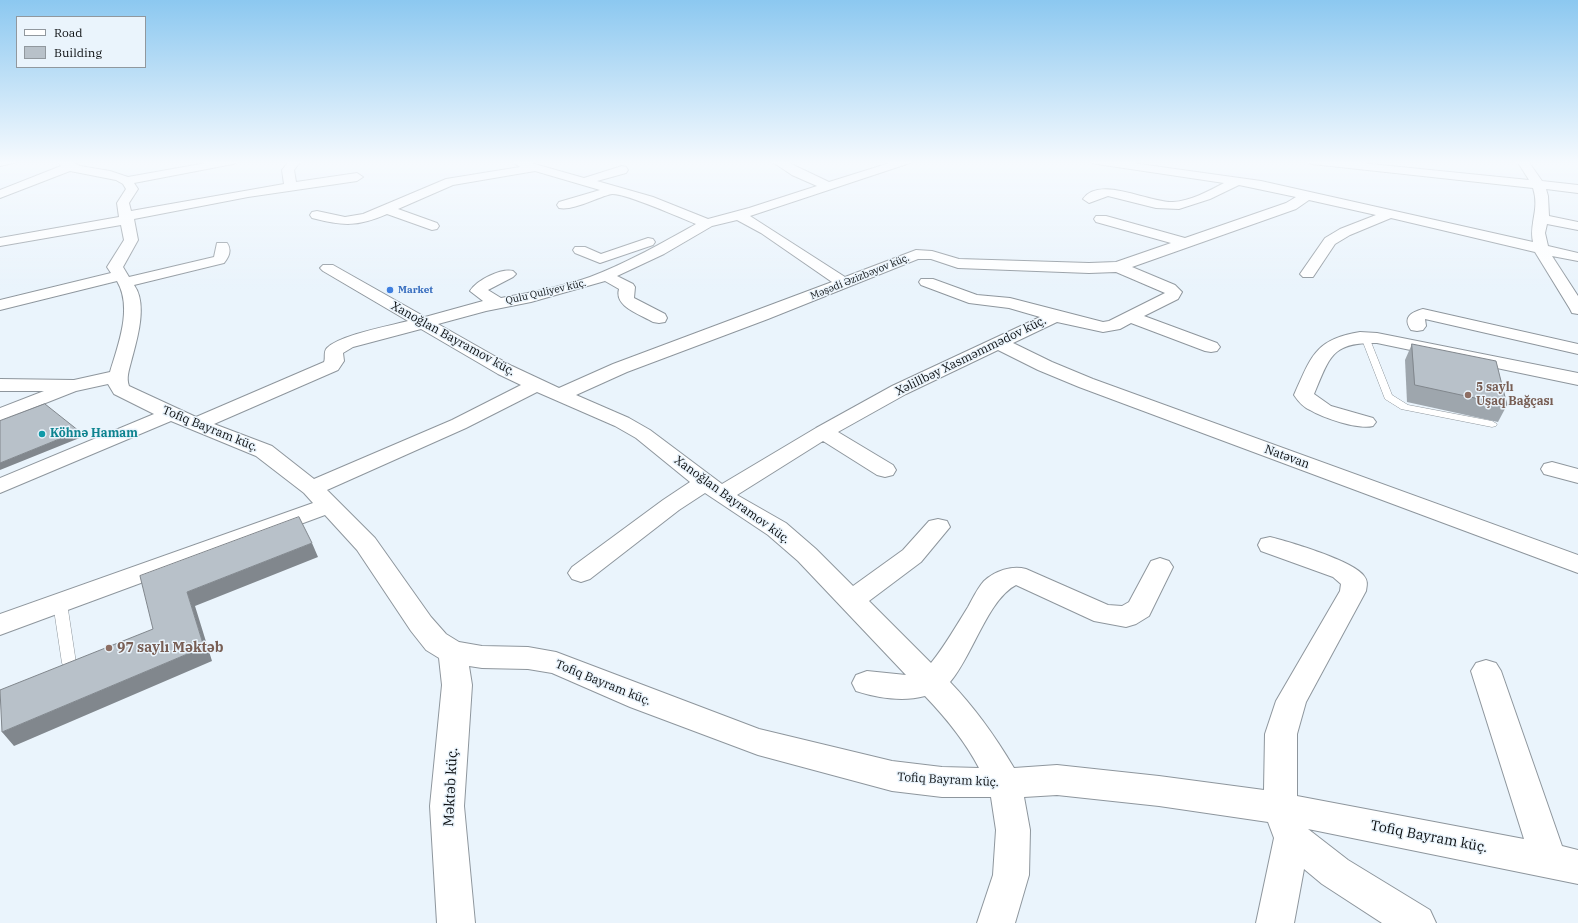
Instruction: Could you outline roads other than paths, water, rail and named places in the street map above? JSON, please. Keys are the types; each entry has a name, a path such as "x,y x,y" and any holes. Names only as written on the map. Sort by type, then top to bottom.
{"street":[{"path":"0,416 74,386 118,376 128,339 132,302 130,290 115,267 116,262 130,245 131,240 124,204"},
{"path":"0,242 127,218 177,204"},
{"path":"317,215 345,221 353,221 366,218 401,204"},
{"path":"658,204 707,223"},
{"name":"Qulu Quliyev küç.","path":"196,424 331,366 335,361 333,356 334,351 339,346 497,303 525,299 606,276 671,245 692,230 707,223 774,204"},
{"path":"1158,204 1179,206 1184,204"},
{"name":"Məşədi Əzizbəyov küç.","path":"559,395 620,368 845,283 916,254 924,253 958,263 1089,268 1118,267 1294,204"},
{"path":"1347,204 1578,257"},
{"path":"1543,204 1543,211 1538,233 1541,249 1572,288 1578,309"},
{"path":"387,210 403,214 432,226"},
{"path":"1308,274 1330,241 1345,232 1390,214"},
{"path":"738,215 763,227 819,268 845,283"},
{"path":"1101,219 1186,243"},
{"path":"1541,219 1578,226"},
{"path":"629,233 671,245"},
{"path":"580,250 600,260 653,240"},
{"path":"0,305 219,260 222,256 222,246"},
{"name":"Xəlillbəy Xasməmmədov küç.","path":"581,573 671,505 713,489 823,432 899,390 1055,316 1103,327 1114,325 1172,296 1174,292 1169,288 1118,267"},
{"name":"Xanoğlan Bayramov küç.","path":"328,268 423,324 536,385 622,422 643,434 713,489 777,529 807,555 955,708 983,744 1005,783 1013,830 1011,875 996,923"},
{"path":"497,303 478,291 480,288 508,274"},
{"path":"606,276 627,287 625,295 626,300 659,318"},
{"path":"927,282 975,300 1010,303 1055,316"},
{"path":"1417,326 1416,317 1423,314 1578,349"},
{"path":"1130,317 1211,347"},
{"path":"1366,422 1322,409 1308,401 1304,396 1322,355 1332,346 1352,339 1365,337 1578,379"},
{"name":"Natəvan","path":"999,343 1086,384 1578,564"},
{"name":"Tofiq Bayram küç.","path":"118,376 118,384 122,390 171,414 264,451 320,496 366,544 421,624 436,642 453,652 482,657 528,658 556,663 641,698 758,742 892,776 942,782 1005,783 1058,780 1159,791 1286,823 1563,864"},
{"path":"0,385 74,386"},
{"path":"0,625 60,603 320,496 536,385"},
{"path":"0,486 171,414"},
{"path":"823,432 885,470"},
{"path":"1552,469 1578,476"},
{"path":"852,600 912,556 938,527"},
{"path":"1270,545 1342,571 1354,580 1353,591 1291,700 1280,734 1286,823 1276,923"},
{"path":"868,683 904,688 930,682 950,661 990,589 1003,579 1017,575 1104,614 1126,617 1139,609 1160,567"},
{"name":"Məktəb küç.","path":"453,652 457,685 447,806 452,888 456,923"},
{"path":"1486,671 1563,864"},
{"path":"1286,823 1335,872 1417,923"}],"lane":[{"path":"1365,337 1375,358 1388,397 1395,403 1405,407 1492,424"},
{"path":"60,603 69,663"}],"place":[{"name":"Market","path":"390,290"},
{"name":"5 saylı Uşaq Bağçası","path":"1468,395"},
{"name":"Köhnə Hamam","path":"42,434"},
{"name":"97 saylı Məktəb","path":"109,648"}]}
